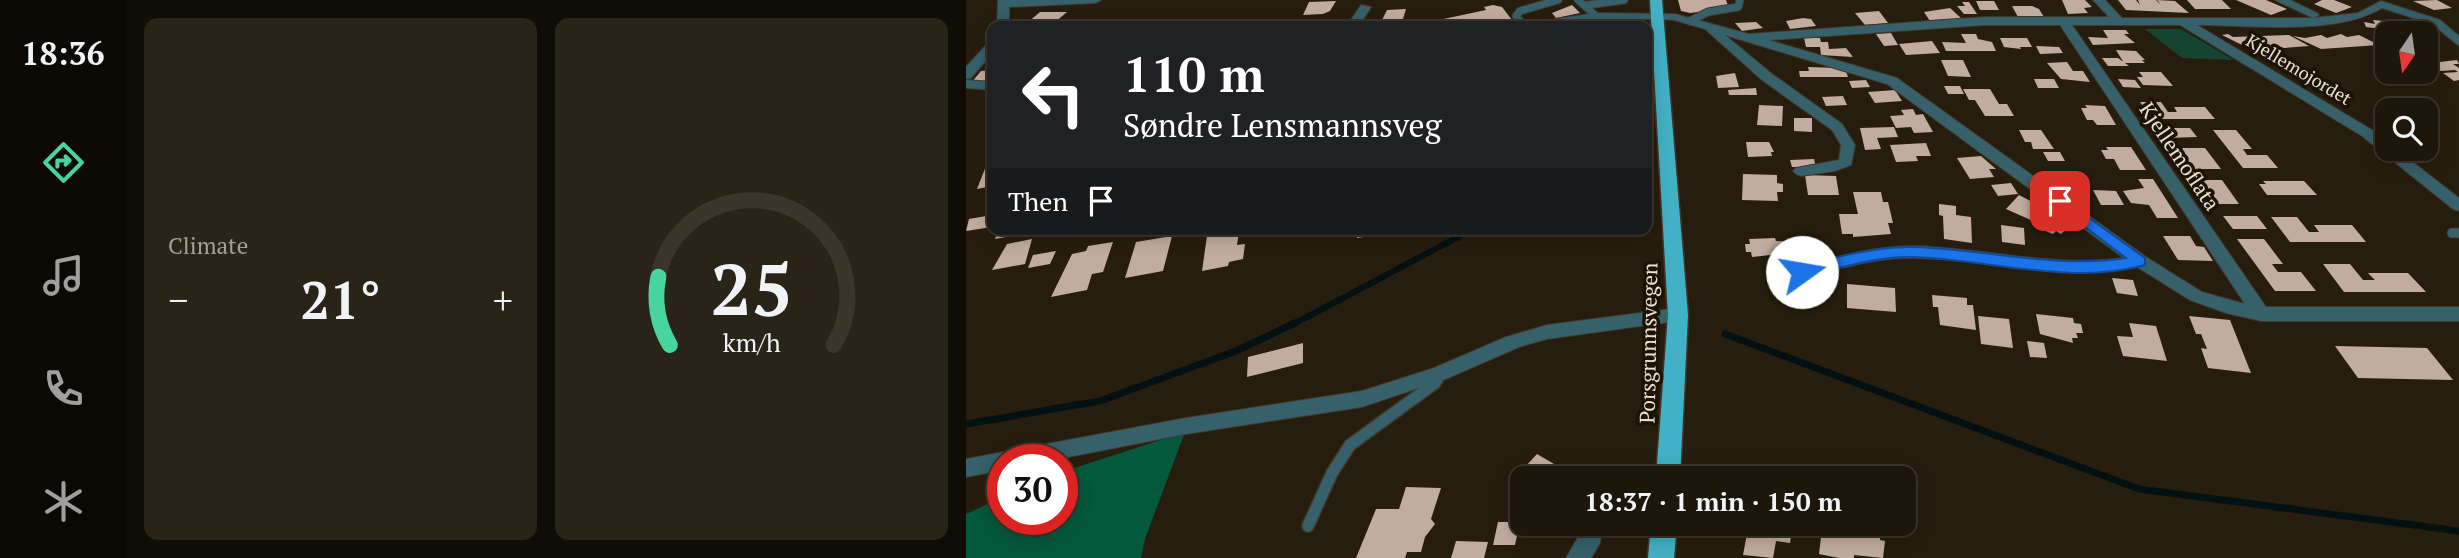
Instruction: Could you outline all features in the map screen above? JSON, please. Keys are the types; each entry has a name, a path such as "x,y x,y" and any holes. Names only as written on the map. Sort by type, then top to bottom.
{"highway":[{"name":"Porsgrunnsvegen","path":"1657,8 1678,315 1669,466"},
{"path":"1661,558 1663,536"}],"street":[{"path":"1003,21 1004,2 1095,0"},
{"path":"2099,0 2119,20"},
{"path":"2281,0 2313,15"},
{"name":"Kjellemojordet","path":"1749,38 1985,22 2336,22 2361,16 2383,2 2436,22 2459,42"},
{"path":"1356,21 1365,7"},
{"path":"1566,21 1657,8 1690,21 1874,73 1900,85 2140,261 2196,296 2226,307 2261,314 2459,313"},
{"name":"Kjellemoflata","path":"2064,21 2261,314"},
{"name":"Kjellemojordet","path":"2182,21 2367,133 2459,206"},
{"path":"1707,26 1767,77 1822,115 1844,136 1848,145 1846,162 1835,167 1801,171"},
{"path":"966,75 987,52"},
{"path":"966,84 987,86"},
{"path":"1802,272 1857,259 1910,252 2092,269 2140,261"},
{"path":"966,468 1186,426 1362,399 1441,373 1513,342 1547,332 1678,315"},
{"path":"1578,558 1589,536"}],"lane":[{"path":"1520,21 1516,16 1520,11 1558,0"},
{"path":"1578,0 1587,5 1596,16"},
{"path":"1587,5 1619,3 1624,0"},
{"path":"1690,21 1708,12 1738,7 1740,0"},
{"path":"1308,526 1332,472 1350,445 1435,383 1441,373"}],"green space":[{"path":"2145,29 2181,29 2234,60 2182,58"},
{"path":"1185,432 1145,539 1141,558 966,558 966,514 987,504 987,535 1078,535 1078,467"}],"building":[{"path":"1678,0 1726,0 1729,8 1690,13 1681,11"},
{"path":"2062,0 2085,0 2092,7 2084,8 2088,13 2068,14"},
{"path":"2118,0 2136,0 2140,5 2138,0 2156,0 2161,5 2157,0 2175,1 2189,13 2126,10"},
{"path":"2187,0 2222,0 2231,9 2195,9"},
{"path":"2236,0 2266,0 2287,9 2271,15"},
{"path":"2322,0 2334,0 2352,7 2336,13 2314,4"},
{"path":"2437,0 2452,8 2434,10 2413,1"},
{"path":"1336,1 1330,11 1323,14 1303,15 1309,2"},
{"path":"1976,1 1994,1 1999,10 1980,10"},
{"path":"1962,2 1969,2 1977,14 1964,14 1957,6 1965,6"},
{"path":"1572,5 1580,13 1556,18 1552,13"},
{"path":"2012,6 2032,6 2039,9 2044,17 2018,17"},
{"path":"1484,7 1502,7 1513,21 1434,21 1486,10"},
{"path":"1950,8 1962,19 1930,21 1924,12"},
{"path":"1406,9 1403,19 1382,20 1387,10"},
{"path":"1879,11 1888,23 1865,25 1855,13"},
{"path":"1040,12 1067,12 1056,21 1029,21"},
{"path":"1811,19 1816,26 1790,29 1786,21"},
{"path":"1756,22 1763,28 1742,31 1735,23"},
{"path":"2364,22 2375,24 2375,28 2366,27"},
{"path":"2103,30 2126,30 2129,34 2124,34 2135,43 2093,45 2088,37 2108,38"},
{"path":"1891,33 1898,45 1884,46 1876,34"},
{"path":"1961,34 1976,34 1978,39 1992,42 1996,51 1946,51 1942,42 1966,43"},
{"path":"2341,34 2347,37 2359,35 2375,45 2321,49 2293,36 2305,38 2321,35 2327,38"},
{"path":"2222,35 2233,37 2289,35 2309,46 2271,49 2265,45 2248,48"},
{"path":"1804,38 1820,38 1821,42 1828,42 1829,49 1846,48 1853,57 1821,55 1820,47 1806,47"},
{"path":"2000,38 2027,38 2032,47 2004,47"},
{"path":"1932,41 1940,53 1906,55 1899,44"},
{"path":"2036,46 2059,47 2063,53 2040,54"},
{"path":"2116,50 2136,51 2145,63 2124,63"},
{"path":"2102,58 2118,58 2129,66 2108,66"},
{"path":"1941,60 1963,60 1971,77 1948,76"},
{"path":"2457,60 2459,64 2453,64 2459,68 2459,80 2454,81 2443,73 2458,72 2441,71 2438,62"},
{"path":"2067,62 2073,71 2083,71 2090,82 2061,79 2047,63"},
{"path":"1808,67 1839,68 1846,71 1848,77 1800,77 1799,71 1809,71"},
{"path":"987,70 987,81 971,83 981,71"},
{"path":"2139,72 2161,72 2173,86 2143,85 2137,77 2143,77"},
{"path":"1735,73 1739,87 1718,88 1716,76"},
{"path":"2034,79 2054,79 2059,88 2038,88"},
{"path":"2118,79 2135,80 2141,88 2123,87"},
{"path":"1866,80 1870,87 1852,88 1849,81"},
{"path":"1944,86 1960,86 1964,94 1948,94"},
{"path":"1756,88 1757,95 1729,95 1728,90"},
{"path":"1963,89 1990,89 1999,104 2007,104 2014,116 1985,116 1975,100 1969,100"},
{"path":"1895,90 1902,101 1875,103 1868,92"},
{"path":"1843,96 1847,105 1826,106 1822,97"},
{"path":"2140,102 2161,102 2168,112 2177,112 2174,107 2205,107 2215,119 2152,119"},
{"path":"1759,105 1783,106 1782,126 1757,125"},
{"path":"2085,105 2105,106 2116,125 2097,125 2093,120 2087,120 2081,108 2087,108"},
{"path":"1913,109 1916,115 1923,114 1933,132 1914,133 1911,127 1896,128 1890,116 1904,115 1901,110"},
{"path":"1794,118 1812,118 1812,132 1794,131"},
{"path":"1894,127 1898,137 1877,138 1881,149 1865,150 1860,128"},
{"path":"2160,128 2190,128 2197,137 2167,138"},
{"path":"2019,130 2041,130 2054,149 2033,149 2031,142 2025,142"},
{"path":"2213,130 2236,130 2252,149 2243,149 2247,155 2267,155 2278,168 2243,168"},
{"path":"1746,142 1769,142 1774,152 1771,152 1772,156 1748,157"},
{"path":"1926,143 1931,156 1916,156 1918,161 1896,162 1890,145"},
{"path":"2106,147 2131,147 2146,170 2120,170 2114,159 2106,159 2101,150 2108,150"},
{"path":"2174,148 2205,148 2221,169 2189,169"},
{"path":"2043,152 2060,152 2065,161 2048,161"},
{"path":"1981,156 1996,169 1989,169 1994,177 1970,179 1957,158"},
{"path":"1814,159 1816,167 1792,167 1790,160"},
{"path":"987,164 987,187 977,189"},
{"path":"1743,174 1777,175 1777,183 1783,184 1783,192 1777,192 1778,201 1742,200"},
{"path":"1805,175 1836,176 1839,195 1808,195"},
{"path":"2138,179 2153,179 2178,218 2157,218 2149,205 2131,203 2123,191 2144,188"},
{"path":"2197,180 2222,180 2239,204 2214,204"},
{"path":"2263,181 2304,181 2317,195 2267,195 2259,184 2266,184"},
{"path":"2011,183 2018,194 1998,196 1991,185"},
{"path":"2093,190 2116,191 2124,205 2101,205"},
{"path":"1853,192 1881,192 1883,202 1888,202 1893,223 1888,223 1891,234 1853,237 1853,234 1842,234 1839,214 1858,214"},
{"path":"2019,195 2071,222 2068,228 2061,234 2056,231 2053,234 2043,230 2046,227 2006,209"},
{"path":"1939,204 1956,206 1956,215 1971,217 1972,243 1944,239 1943,216 1939,215"},
{"path":"987,216 987,228 966,231 969,219"},
{"path":"2223,216 2257,216 2267,229 2233,229"},
{"path":"2271,217 2297,217 2309,232 2319,232 2314,225 2352,225 2366,242 2290,242"},
{"path":"2001,225 2024,228 2025,245 2002,242"},
{"path":"997,235 1016,235 995,239"},
{"path":"1207,235 1239,235 1237,245 1245,244 1243,259 1229,262 1228,266 1202,271"},
{"path":"1172,236 1163,271 1125,278 1136,242"},
{"path":"2163,236 2190,236 2196,246 2204,247 2213,261 2178,260"},
{"path":"1775,238 1776,241 1798,242 1800,252 1752,257 1751,252 1746,252 1745,244 1750,244 1749,239"},
{"path":"1032,239 1025,264 992,270 1007,244"},
{"path":"2237,239 2264,239 2283,264 2272,264 2278,272 2301,272 2316,291 2275,291"},
{"path":"1113,242 1103,272 1092,274 1087,290 1051,297 1072,254 1086,251 1088,246"},
{"path":"1056,251 1050,264 1028,268 1033,255"},
{"path":"2323,264 2350,264 2363,280 2375,280 2368,273 2408,273 2426,292 2344,292"},
{"path":"2112,278 2133,280 2138,296 2117,293"},
{"path":"1847,284 1895,288 1896,312 1847,308"},
{"path":"1932,295 1967,298 1967,305 1973,305 1976,330 1940,325 1938,307 1933,307"},
{"path":"2036,314 2073,318 2074,323 2081,324 2083,333 2076,333 2078,338 2072,338 2073,343 2040,334"},
{"path":"1978,316 2009,319 2013,348 1981,344"},
{"path":"2189,316 2230,320 2251,373 2208,368 2201,348 2207,349 2201,334 2196,334"},
{"path":"2129,323 2156,326 2167,361 2123,356 2117,336 2133,337"},
{"path":"2027,341 2044,343 2047,358 2030,357"},
{"path":"1303,343 1303,363 1247,377 1248,357"},
{"path":"2335,346 2427,348 2453,380 2358,378"},
{"path":"1537,454 1557,466 1526,466"},
{"path":"1406,487 1441,488 1431,519 1435,524 1425,537 1421,552 1407,552 1405,558 1356,558 1376,509 1399,509"},
{"path":"1498,522 1510,522 1510,536 1517,536 1515,545 1493,545"},
{"path":"1747,536 1791,536 1790,543 1776,541 1773,558 1743,555"},
{"path":"1821,536 1880,536 1880,540 1885,541 1883,558 1854,555 1854,558 1839,558 1819,554"},
{"path":"1456,541 1488,542 1484,558 1451,558"}],"waterway":[{"path":"1292,325 1462,235"},
{"path":"966,424 1100,401 1236,351 1295,323"},
{"path":"1725,334 2139,489 2459,531"}],"route":[{"path":"1802,272 1857,259 1910,252 1956,254 2092,269 2140,261 2060,201"}]}
